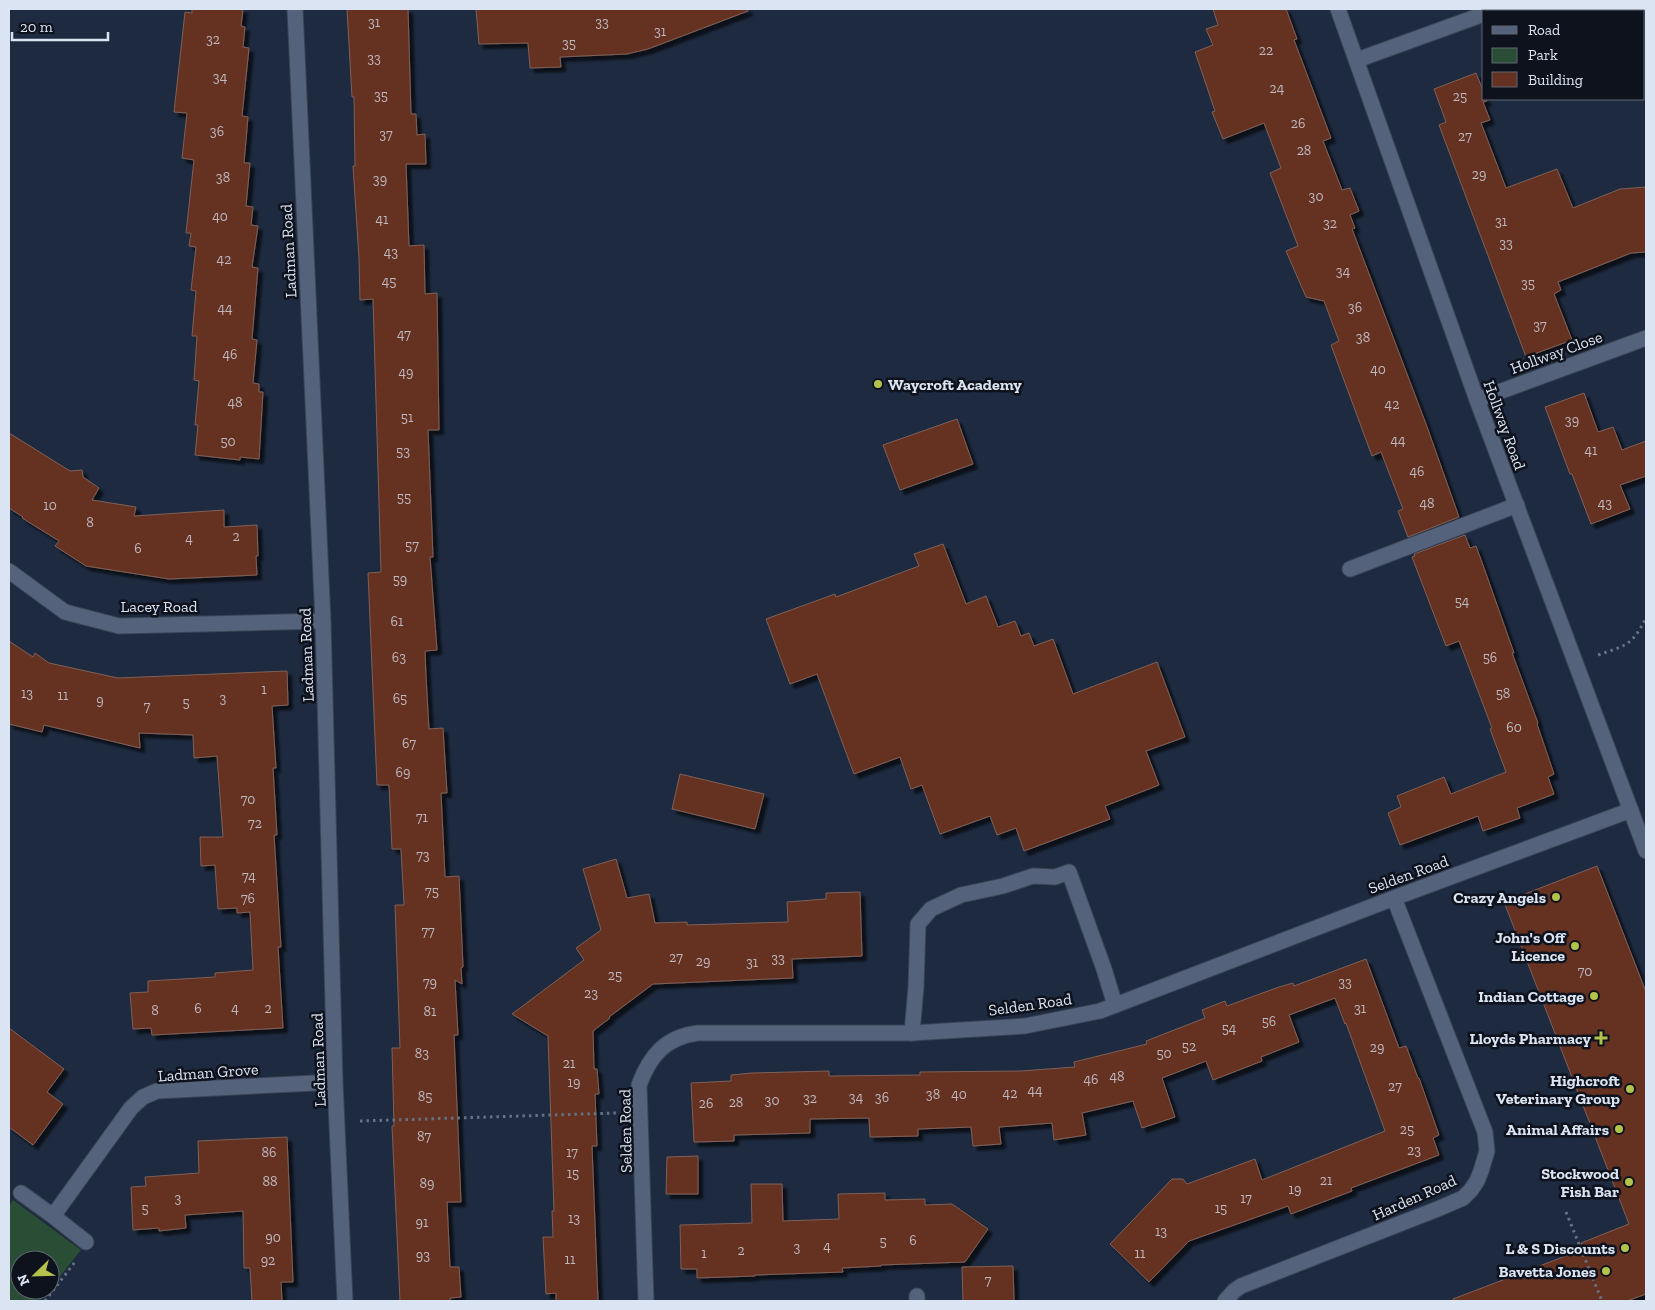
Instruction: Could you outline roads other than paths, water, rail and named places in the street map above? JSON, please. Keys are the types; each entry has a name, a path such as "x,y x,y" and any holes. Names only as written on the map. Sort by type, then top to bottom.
{"street":[{"name":"Ladman Road","path":"295,9 323,621 335,1082 345,1301"},
{"name":"Hollway Road","path":"1338,9 1477,400 1646,851"},
{"path":"1357,60 1482,15"},
{"name":"Hollway Close","path":"1477,400 1646,338"},
{"path":"1350,569 1517,505"},
{"name":"Lacey Road","path":"9,571 65,612 119,626 323,621"},
{"name":"Selden Road","path":"646,1301 640,1086 648,1064 658,1052 670,1042 683,1035 698,1032 912,1033 1025,1026 1100,1011 1394,898 1631,810"},
{"path":"912,1033 918,924 931,909 961,895 1003,886 1033,876 1055,877 1069,872 1115,1005"},
{"name":"Harden Road","path":"1225,1301 1234,1291 1242,1286 1463,1198 1471,1190 1481,1171 1487,1151 1485,1132 1394,898"},
{"name":"Ladman Grove","path":"53,1216 131,1108 143,1098 157,1091 335,1082"},
{"path":"21,1193 86,1242"}],"place":[{"name":"Waycroft Academy","path":"878,384"},
{"name":"Crazy Angels","path":"1556,897"},
{"name":"John's Off Licence","path":"1575,946"},
{"name":"Indian Cottage","path":"1594,996"},
{"name":"Lloyds Pharmacy","path":"1601,1038"},
{"name":"Highcroft Veterinary Group","path":"1630,1089"},
{"name":"Animal Affairs","path":"1619,1129"},
{"name":"Stockwood Fish Bar","path":"1629,1182"},
{"name":"L & S Discounts","path":"1625,1248"},
{"name":"Bavetta Jones","path":"1606,1271"}]}
